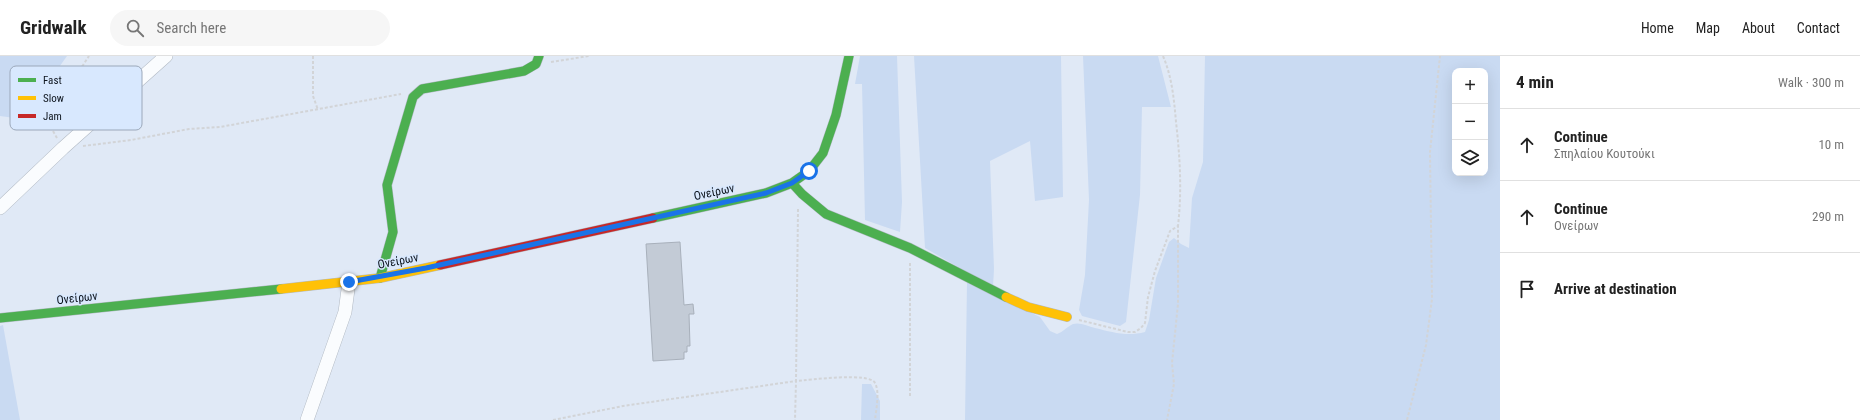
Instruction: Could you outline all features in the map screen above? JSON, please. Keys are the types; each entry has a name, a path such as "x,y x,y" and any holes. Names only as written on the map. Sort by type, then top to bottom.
{"street":[{"path":"142,77 166,56"},
{"name":"Ονείρων","path":"0,318 380,278 766,193 792,183 809,171 823,153 836,115 849,56"},
{"path":"380,278 387,258 393,232 390,218 387,184 413,97 422,89 524,72 537,60"},
{"path":"0,208 83,130"},
{"path":"792,183 802,194 826,214 910,248 998,294 1028,307 1067,317"},
{"path":"307,420 345,312 349,282"}],"path":[{"path":"82,66 89,56"},
{"path":"313,56 313,96 318,110"},
{"path":"537,60 589,56"},
{"path":"1163,56 1171,82 1179,143 1181,175 1178,226 1178,304 1172,363 1174,384 1167,420"},
{"path":"1408,420 1426,346 1432,299 1430,152 1440,56"},
{"path":"53,130 63,148 131,140 189,129 220,127 318,110 422,89"},
{"path":"795,420 797,213 802,194"},
{"path":"1067,317 1128,332 1135,332 1141,328 1145,323 1148,297 1155,272 1170,231 1178,226"},
{"path":"910,248 910,397"},
{"path":"553,420 623,406 796,381 858,377 871,378 875,383 875,420"}],"shaded area":[{"path":"0,56 67,56 60,66 10,66 10,117 0,116"},
{"path":"860,56 897,56 902,202 900,232 865,220 862,84 855,84"},
{"path":"914,56 1061,56 1063,197 1035,201 1030,141 990,161 994,269 993,287 925,248"},
{"path":"1083,56 1158,56 1171,107 1142,107 1140,195 1126,322 1120,326 1082,316 1079,310 1085,275 1089,200"},
{"path":"1205,56 1500,56 1500,420 965,420 967,282 1040,317 1050,331 1057,334 1073,324 1081,324 1120,333 1132,334 1145,332 1149,320 1156,278 1169,242 1174,238 1189,248 1192,198 1203,162"},
{"path":"3,325 20,420 0,420 0,326"},
{"path":"862,384 871,384 880,401 880,420 861,420"}],"building":[{"path":"680,242 684,305 693,304 694,314 689,314 690,346 687,346 687,352 684,352 684,359 653,361 646,244"}],"traffic: fast":[{"path":"380,278 393,232 387,185 413,97 422,89 524,71 536,64 539,56"},
{"path":"653,218 766,193 792,183 809,171 823,153 836,115 849,56"},
{"path":"792,183 802,194 826,214 910,248 1006,297"},
{"path":"0,318 281,289"}],"traffic: slow":[{"path":"281,289 380,278 440,265"},
{"path":"1006,297 1028,307 1067,317"}],"traffic: jam":[{"path":"440,265 653,218"}],"route":[{"path":"349,282 380,278 766,193 792,183 809,171"}]}
